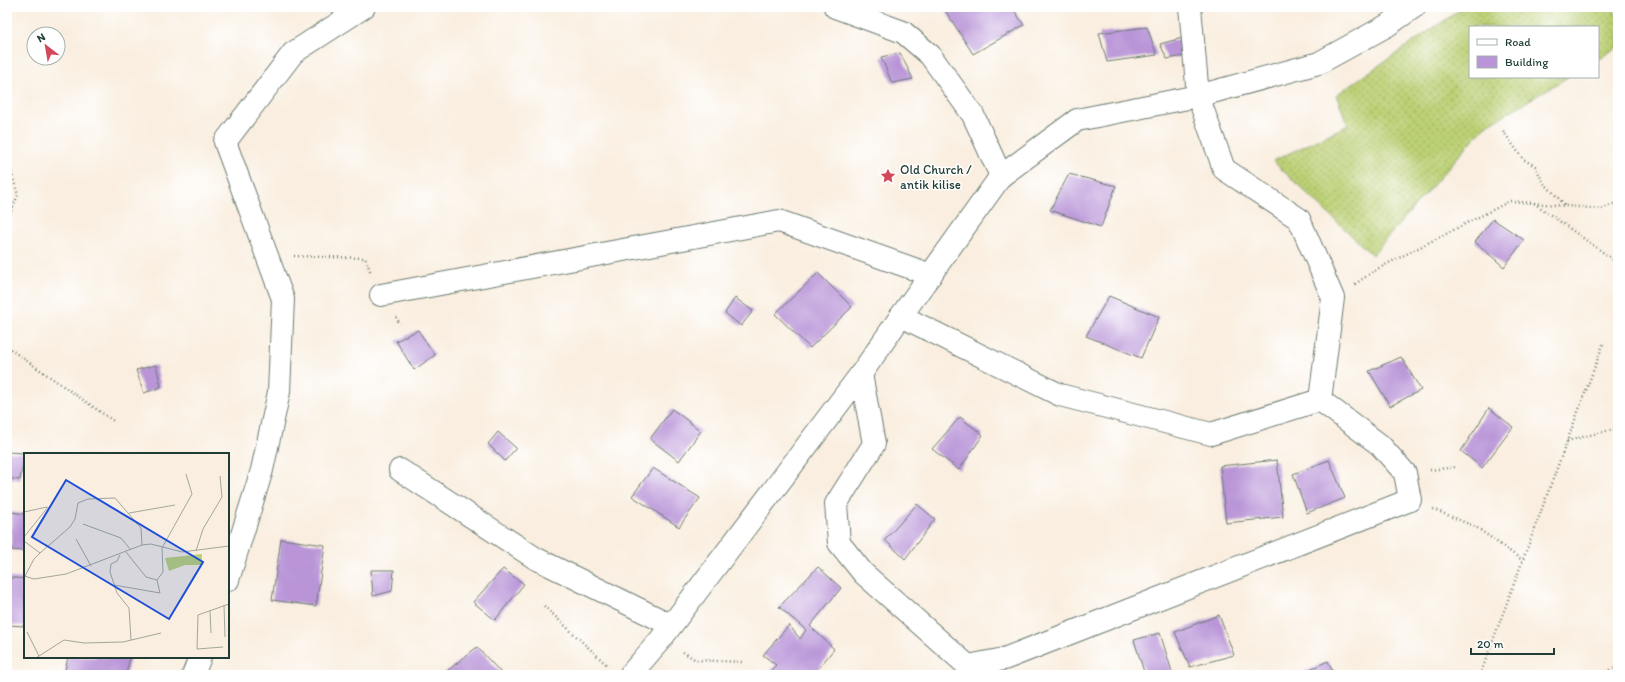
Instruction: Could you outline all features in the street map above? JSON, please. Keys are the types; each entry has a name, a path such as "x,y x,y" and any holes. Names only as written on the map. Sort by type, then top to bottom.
{"street":[{"path":"229,577 262,470 279,392 283,299 225,142 293,53 364,7"},
{"path":"835,7 903,32 930,55 973,115 1001,176"},
{"path":"1190,7 1198,96 1224,169 1300,219 1332,298 1320,400"},
{"path":"621,672 666,632 862,374 901,316 1001,176 1077,120 1198,96 1319,63 1388,25 1414,7"},
{"path":"381,295 780,221 931,275"},
{"path":"901,316 1060,395 1211,434 1320,400"},
{"path":"862,374 874,444 836,504 839,543 863,573 973,671 1410,500 1405,473 1380,445 1320,400"},
{"path":"400,470 536,558 666,632"},
{"path":"193,675 200,658"}],"path":[{"path":"1503,131 1523,159 1535,166 1543,182 1566,206"},
{"path":"7,157 18,195 7,221"},
{"path":"1332,298 1379,268 1510,201 1601,209 1618,202"},
{"path":"1533,203 1618,263"},
{"path":"267,255 365,258 381,295 400,324"},
{"path":"1480,675 1604,342"},
{"path":"7,347 115,422"},
{"path":"1567,441 1618,428"},
{"path":"1410,500 1476,527 1522,560"},
{"path":"544,606 621,672"},
{"path":"666,632 696,660 743,662"},
{"path":"1598,675 1618,666"}],"green space":[{"path":"1464,7 1612,7 1618,18 1618,47 1599,58 1599,26 1469,26 1469,78 1566,78 1484,127 1372,255 1273,161 1348,125 1336,95"}],"building":[{"path":"943,7 1012,7 1024,25 973,54"},
{"path":"1147,27 1157,55 1107,62 1099,33"},
{"path":"1182,38 1185,56 1167,59 1160,44"},
{"path":"900,53 913,79 892,83 881,57"},
{"path":"1069,174 1116,186 1101,227 1050,210"},
{"path":"1493,219 1524,240 1504,267 1475,242"},
{"path":"818,273 852,307 810,348 775,314"},
{"path":"1109,296 1159,317 1141,358 1086,336"},
{"path":"735,298 753,311 741,326 725,313"},
{"path":"418,330 435,355 414,370 396,341"},
{"path":"1401,357 1421,390 1390,406 1369,371"},
{"path":"156,365 161,387 144,393 136,370"},
{"path":"1489,408 1513,427 1482,468 1461,451"},
{"path":"672,409 701,431 679,461 650,439"},
{"path":"960,417 983,435 959,470 932,449"},
{"path":"498,432 516,448 505,461 488,444"},
{"path":"7,452 25,453 20,480 7,478"},
{"path":"1277,460 1283,517 1226,523 1220,466"},
{"path":"1329,460 1345,498 1307,513 1293,474"},
{"path":"653,468 700,498 679,527 632,496"},
{"path":"917,504 935,519 905,559 885,540"},
{"path":"11,512 24,514 24,551 11,550"},
{"path":"281,539 325,545 316,606 272,600"},
{"path":"818,567 841,588 810,626 834,649 813,675 766,675 776,665 763,655 789,625 800,639 806,630 779,607"},
{"path":"503,569 524,584 495,620 473,602"},
{"path":"371,570 394,570 392,591 373,596"},
{"path":"7,577 24,579 24,626 7,625"},
{"path":"1219,615 1234,655 1190,667 1175,632"},
{"path":"1160,633 1173,675 1145,675 1134,640"},
{"path":"477,647 503,675 442,675"},
{"path":"68,658 130,658 126,675 64,675"},
{"path":"1328,661 1334,675 1297,675"}],"place":[{"name":"Old Church / antik kilise","path":"888,176"}]}
